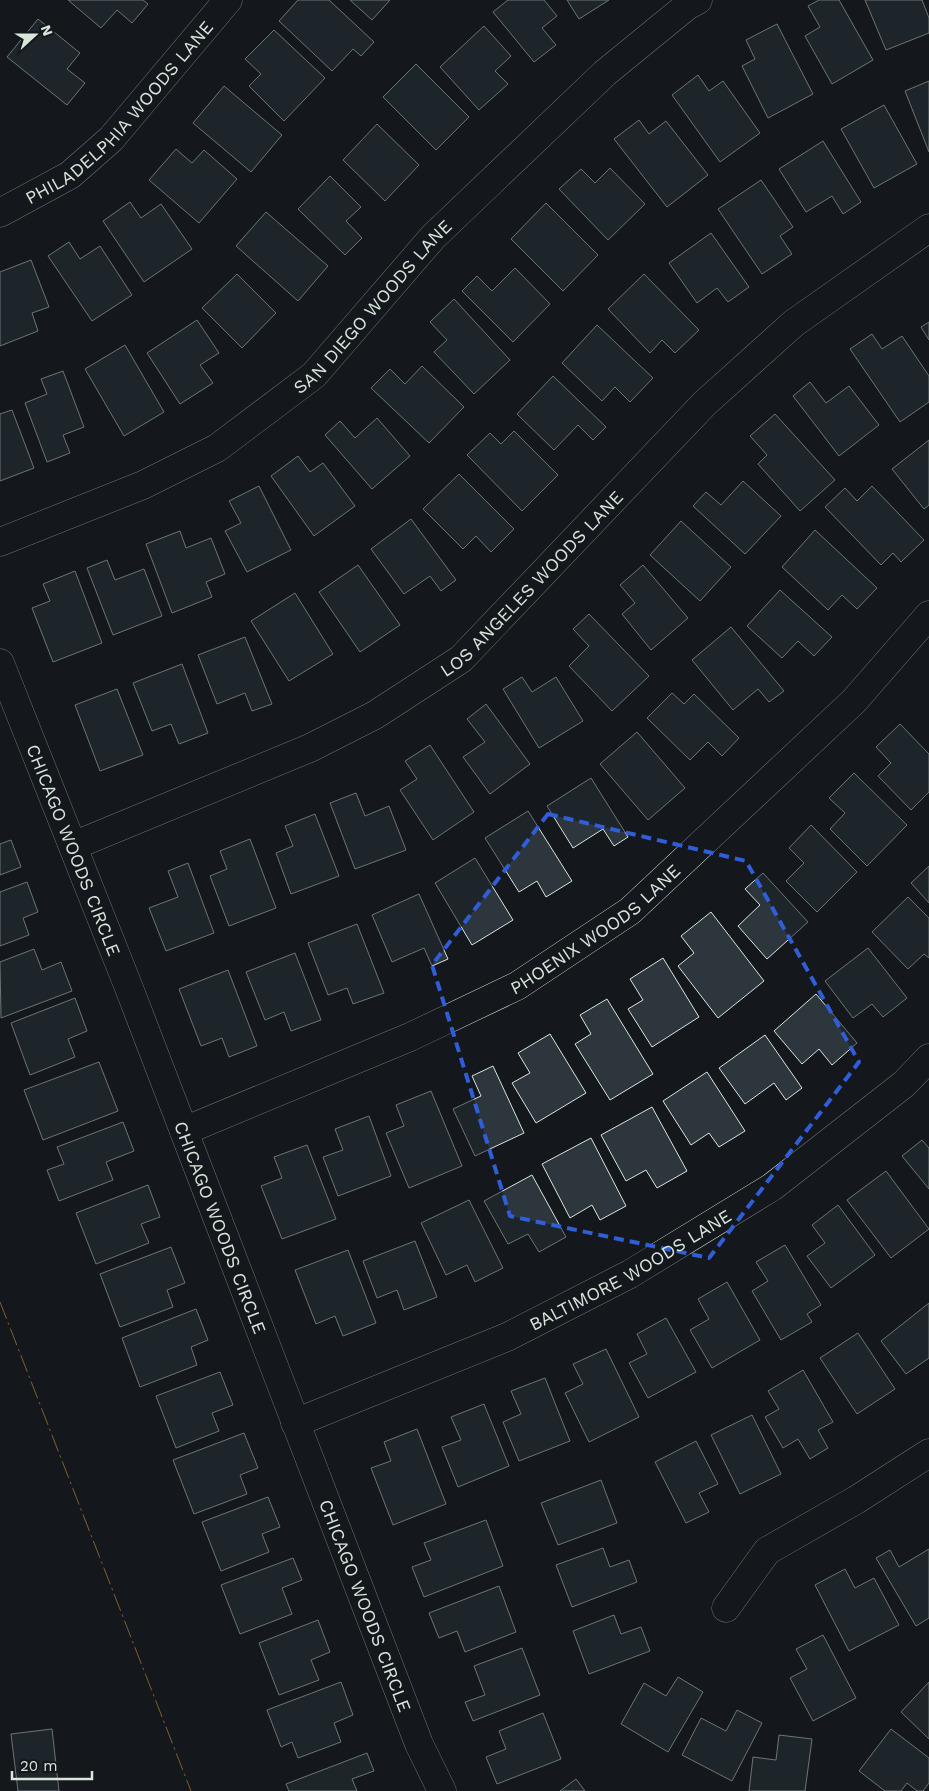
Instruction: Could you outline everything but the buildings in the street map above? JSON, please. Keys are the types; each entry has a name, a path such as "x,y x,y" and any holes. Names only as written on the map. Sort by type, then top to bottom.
{"street":[{"name":"PHILADELPHIA WOODS LANE","path":"0,213 70,175 111,139 228,0"},
{"name":"SAN DIEGO WOODS LANE","path":"0,542 143,485 217,448 314,375 433,237 605,73 687,6 698,0"},
{"name":"LOS ANGELES WOODS LANE","path":"73,846 310,748 375,715 461,659 705,403 794,323 929,228"},
{"name":"PHOENIX WOODS LANE","path":"184,1131 410,1037 517,986 630,910 854,701 929,614"},
{"name":"CHICAGO WOODS CIRCLE","path":"0,663 184,1131 419,1744 442,1791"},
{"name":"BALTIMORE WOODS LANE","path":"295,1423 507,1337 630,1274 772,1187 904,1084 929,1058"},
{"path":"726,1608 767,1551 856,1500 929,1453"}],"highlighted area":[{"path":"548,814 746,861 859,1062 709,1258 510,1216 432,965"}],"power":[{"path":"0,1302 191,1791"}]}
